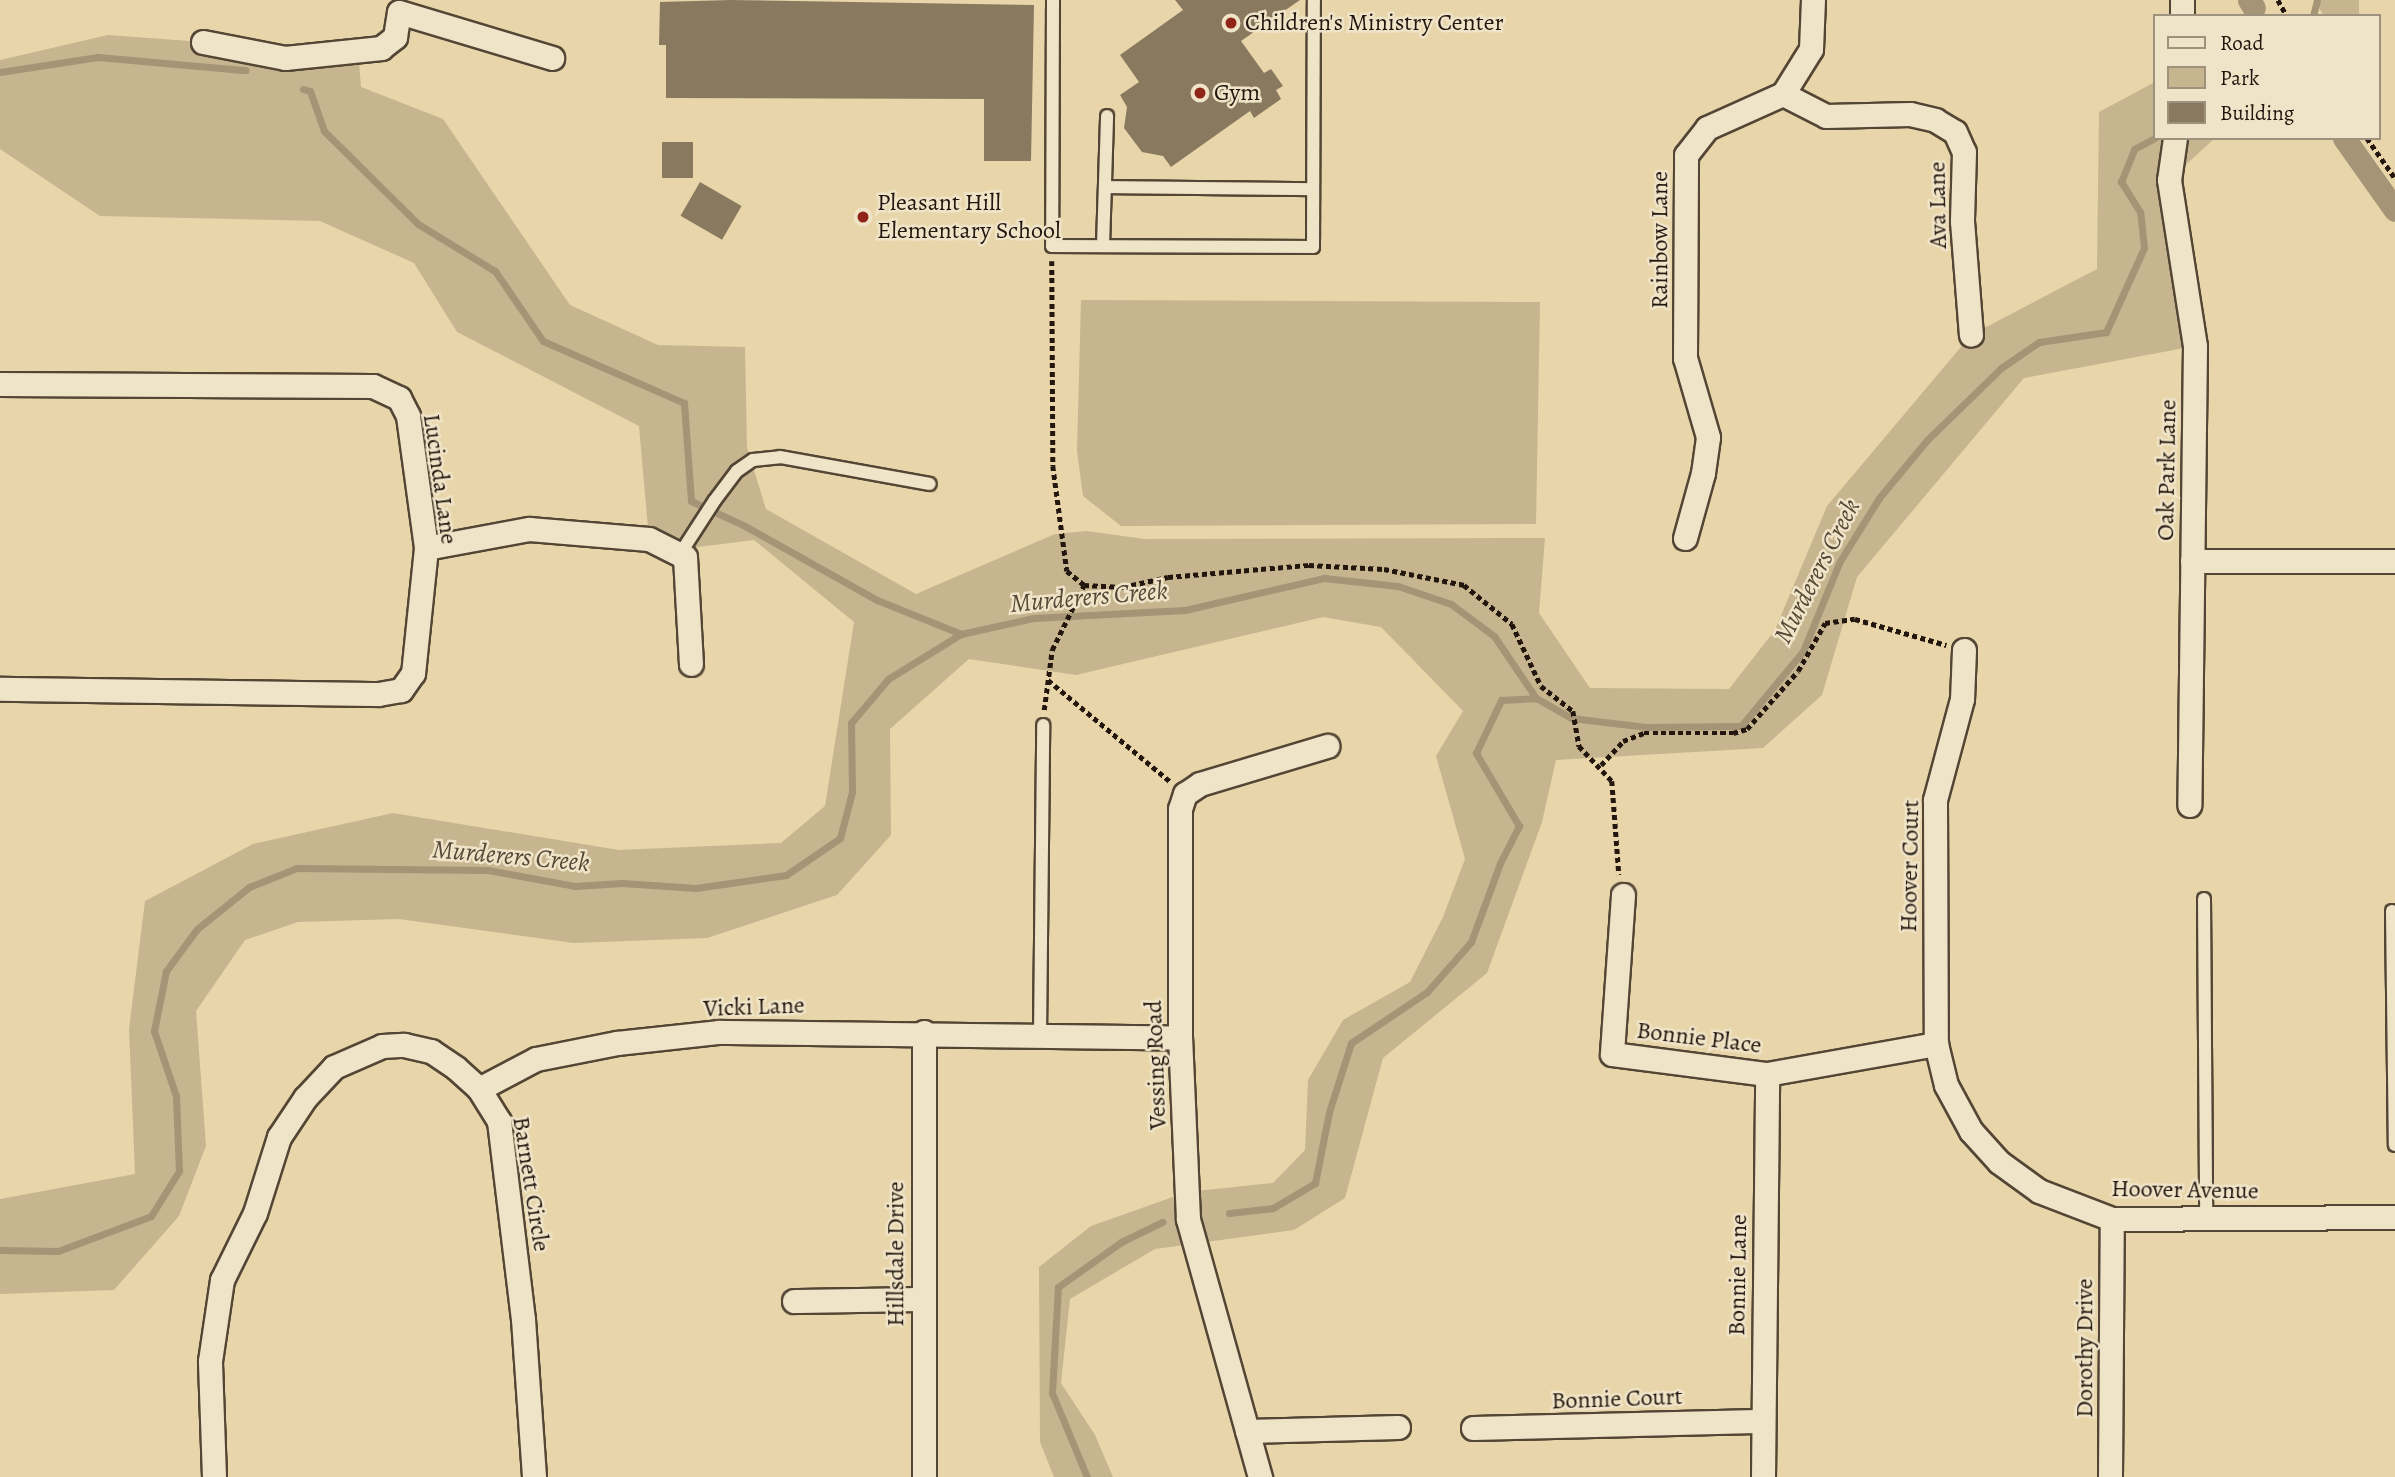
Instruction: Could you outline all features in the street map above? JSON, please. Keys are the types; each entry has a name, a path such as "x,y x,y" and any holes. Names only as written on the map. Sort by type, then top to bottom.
{"street":[{"path":"1783,94 1811,49 1812,0"},
{"path":"204,42 285,58 381,48 395,37 399,6 552,58"},
{"name":"Ava Lane","path":"1783,94 1826,116 1910,114 1936,120 1955,132 1964,152 1962,221 1971,335"},
{"name":"Rainbow Lane","path":"1685,538 1703,473 1708,437 1685,358 1686,155 1707,128 1783,94"},
{"name":"Oak Park Lane","path":"2175,140 2169,180 2195,346 2189,805"},
{"name":"Lucinda Lane","path":"0,384 373,386 399,398 408,416 426,548 413,673 401,690 378,694 0,689"},
{"path":"426,548 529,530 627,534 680,554 685,557 691,664"},
{"path":"2192,561 2395,561"},
{"name":"Hoover Court","path":"1936,1044 1935,800 1962,699 1964,650"},
{"path":"1185,794 1200,784 1327,746"},
{"name":"Vessing Road","path":"1185,794 1180,808 1180,1038 1188,1219 1260,1477"},
{"name":"Bonnie Place","path":"1623,895 1612,1054 1767,1074 1936,1044"},
{"name":"Vicki Lane","path":"479,1089 536,1059 617,1042 719,1032 924,1032 1180,1038"},
{"name":"Hillsdale Drive","path":"923,1477 924,1032"},
{"name":"Hoover Avenue","path":"1936,1044 1946,1085 1971,1131 1999,1162 2039,1191 2112,1219 2395,1217"},
{"name":"Barnett Circle","path":"214,1477 210,1361 222,1280 255,1213 279,1137 305,1098 334,1067 382,1046 431,1051 479,1089 499,1121 523,1319 534,1477"},
{"name":"Bonnie Lane","path":"1763,1477 1767,1074"},
{"name":"Dorothy Drive","path":"2110,1477 2112,1219"},
{"path":"794,1301 922,1299"},
{"name":"Bonnie Court","path":"1473,1428 1763,1421"},
{"path":"1247,1431 1398,1427"}],"lane":[{"path":"1053,0 1052,246 1313,247 1314,0"},
{"path":"1103,246 1107,116"},
{"path":"1105,187 1313,189"},
{"path":"680,554 737,471 753,460 780,457 930,484"},
{"path":"1041,1035 1043,725"},
{"path":"2204,899 2206,1218"},
{"path":"2392,911 2395,1145"}],"path":[{"path":"2368,140 2395,178"},
{"path":"1052,246 1053,466 1067,571 1084,585 1123,587 1168,577 1309,565 1384,569 1464,585 1512,624 1541,686 1573,711 1579,746 1601,765 1612,781 1615,855"},
{"path":"1043,725 1052,650 1084,585"},
{"path":"1601,765 1623,741 1644,733 1732,733 1747,729 1798,671 1825,623 1855,619 1964,650"},
{"path":"1048,680 1185,794"}],"green space":[{"path":"2314,0 2359,0 2359,14 2323,14"},
{"path":"108,35 203,42 285,58 358,50 361,87 443,119 570,305 658,345 745,347 747,448 766,509 916,594 1055,534 1087,531 1144,539 1545,538 1539,613 1590,688 1729,689 1775,630 1827,506 1971,335 2097,269 2099,112 2154,83 2154,140 2213,140 2169,180 2195,346 2024,378 1857,577 1822,695 1763,748 1556,760 1542,822 1487,973 1383,1058 1345,1198 1294,1230 1155,1249 1070,1299 1061,1383 1095,1435 1113,1477 1054,1477 1040,1442 1039,1267 1091,1226 1187,1192 1273,1183 1305,1150 1308,1080 1343,1020 1410,982 1443,917 1465,859 1436,756 1463,711 1381,627 1323,617 1076,675 969,659 890,729 891,835 837,895 707,938 574,943 399,919 298,922 245,940 196,1011 206,1146 179,1216 114,1290 0,1294 0,1199 135,1174 129,1029 145,901 253,844 393,813 619,850 781,843 825,806 854,622 754,540 690,548 649,539 639,426 457,332 414,263 320,221 100,216 0,149 0,60"},
{"path":"1081,300 1540,302 1536,524 1121,526 1083,496 1077,451"}],"building":[{"path":"731,0 1034,5 1031,161 984,161 984,99 666,98 666,45 659,45 660,2"},
{"name":"Gym","path":"1175,0 1300,0 1241,41 1264,73 1271,69 1283,86 1276,90 1281,99 1254,118 1250,111 1171,167 1163,156 1142,152 1124,128 1127,107 1120,95 1139,82 1120,55 1183,10"},
{"path":"662,142 693,142 693,178 662,178"},
{"path":"700,182 742,206 722,240 680,216"}],"waterway":[{"path":"2249,0 2254,8"},
{"name":"Murderers Creek","path":"2314,14 2317,0"},
{"path":"0,72 98,57 245,70"},
{"path":"303,89 310,91 324,131 418,224 495,271 543,341 684,403 691,501 745,526 877,600 961,634"},
{"name":"Murderers Creek","path":"0,1250 58,1251 151,1216 179,1171 176,1096 154,1031 166,971 197,929 249,887 297,868 488,870 575,886 622,883 696,888 786,875 840,838 852,792 851,723 888,679 961,634 1033,618 1185,610 1324,578 1398,586 1451,604 1494,636 1536,698 1571,718 1647,727 1741,726 1803,651 1840,561 1879,498 1927,440 2001,368 2039,342 2106,332 2144,248 2140,212 2121,182 2134,149 2154,139"},
{"path":"2345,140 2395,210"},
{"path":"1229,1213 1273,1208 1315,1183 1329,1112 1351,1043 1427,992 1471,942 1500,863 1519,826 1476,753 1501,700 1536,698"},
{"path":"1087,1477 1052,1393 1058,1287 1121,1242 1162,1222"}],"place":[{"name":"Children's Ministry Center","path":"1231,23"},
{"name":"Gym","path":"1200,93"},
{"name":"Pleasant Hill Elementary School","path":"863,217"}]}
